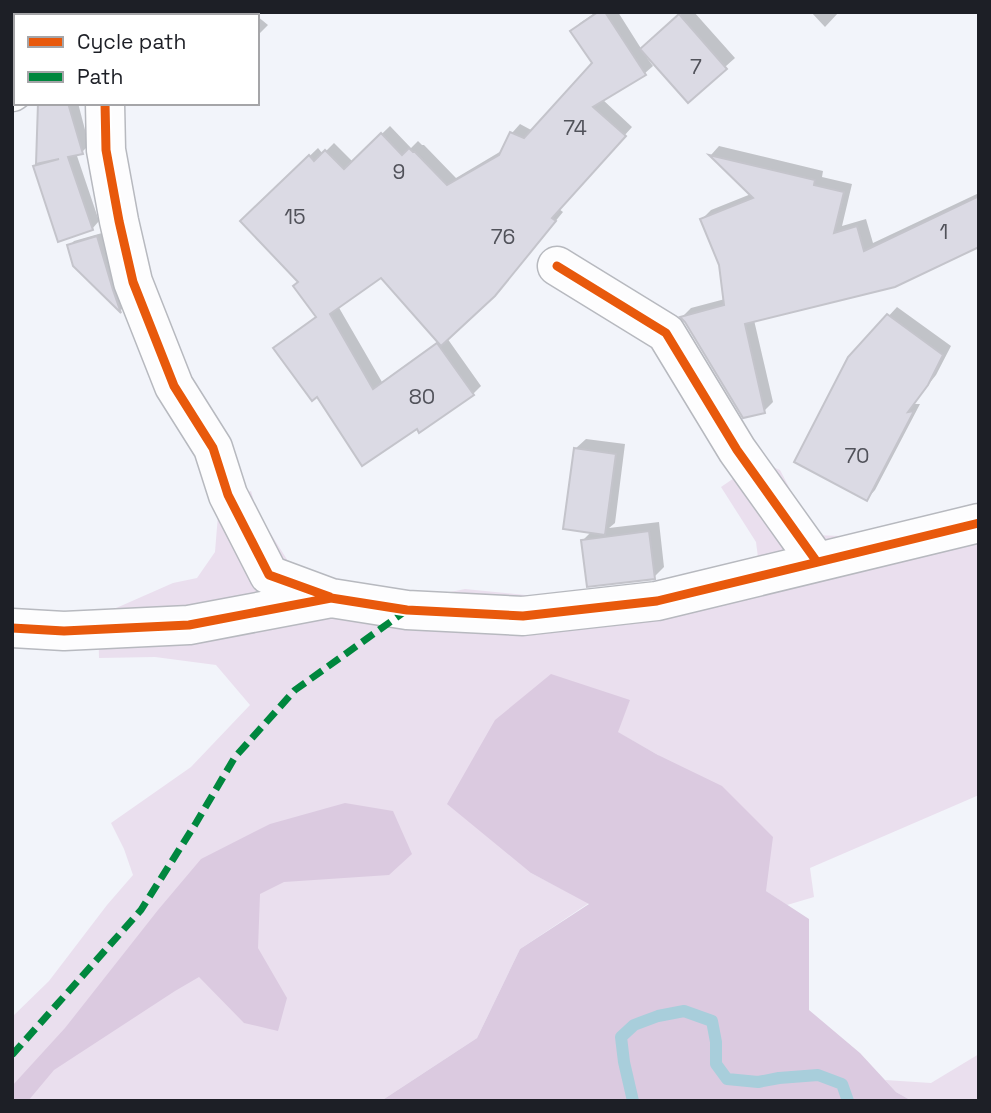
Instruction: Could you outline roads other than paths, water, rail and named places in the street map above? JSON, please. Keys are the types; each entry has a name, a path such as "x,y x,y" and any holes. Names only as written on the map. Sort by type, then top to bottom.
{"street":[{"path":"105,105 106,150 133,282 174,386 213,448 228,495 269,575 331,598 407,610 523,616 657,601 979,523"},
{"path":"557,266 666,332 737,450 817,562"},
{"path":"12,628 64,631 189,625 331,598"}],"waterway":[{"path":"633,1101 621,1037 634,1025 658,1016 684,1011 712,1021 716,1064 727,1079 758,1082 818,1075 842,1084 848,1101"}]}
